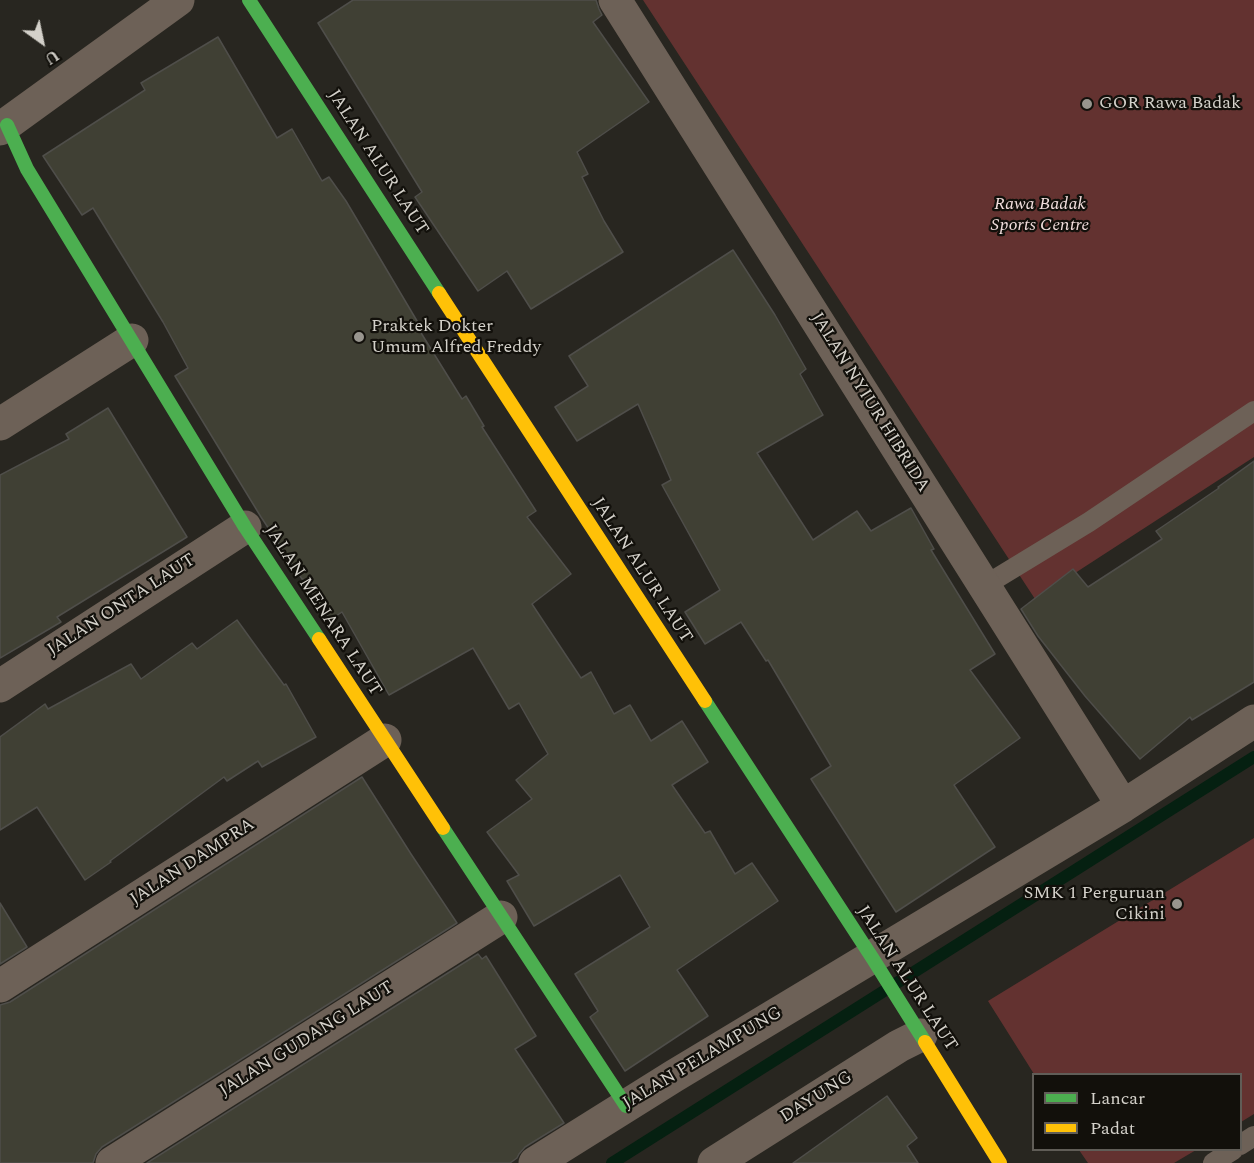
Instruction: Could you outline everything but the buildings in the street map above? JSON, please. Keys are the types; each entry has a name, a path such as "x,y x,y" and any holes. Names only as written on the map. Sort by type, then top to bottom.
{"street":[{"path":"3,127 178,0"},
{"name":"JALAN ALUR LAUT","path":"249,0 872,958 1000,1163"},
{"name":"JALAN NYIUR HIBRIDA","path":"615,0 1123,806"},
{"name":"JALAN MENARA LAUT","path":"3,127 245,527 626,1106"},
{"path":"0,424 132,340"},
{"name":"JALAN ONTA LAUT","path":"0,686 245,527"},
{"name":"JALAN PELAMPUNG","path":"536,1163 626,1106 1123,806 1254,721"},
{"name":"JALAN DAMPRA","path":"0,986 385,740"},
{"name":"JALAN GUDANG LAUT","path":"112,1163 501,917"},
{"name":"DAYUNG","path":"714,1163 899,1046 917,1030"}],"lane":[{"path":"984,586 1089,522 1254,411"},
{"path":"1213,1163 1230,1151"}],"green space":[{"name":"Rawa Badak Sports Centre","path":"643,0 1254,0 1254,457 1035,599"},
{"name":"SMK 1 Perguruan Cikini","path":"1254,838 1254,1114 1242,1121 1242,1073 1033,1073 988,1001"},
{"path":"1080,1151 1194,1151 1174,1163 1088,1163"}],"waterway":[{"path":"612,1163 1254,757"}],"traffic: fast":[{"path":"249,0 439,293"},
{"path":"7,125 27,169 245,527 319,639"},
{"path":"705,701 925,1042"},
{"path":"443,828 626,1106"}],"traffic: slow":[{"path":"439,293 705,701"},
{"path":"319,639 443,828"},
{"path":"925,1042 1000,1163"}],"place":[{"name":"GOR Rawa Badak","path":"1087,104"},
{"name":"Praktek Dokter Umum Alfred Freddy","path":"359,337"},
{"name":"SMK 1 Perguruan Cikini","path":"1177,904"}]}
